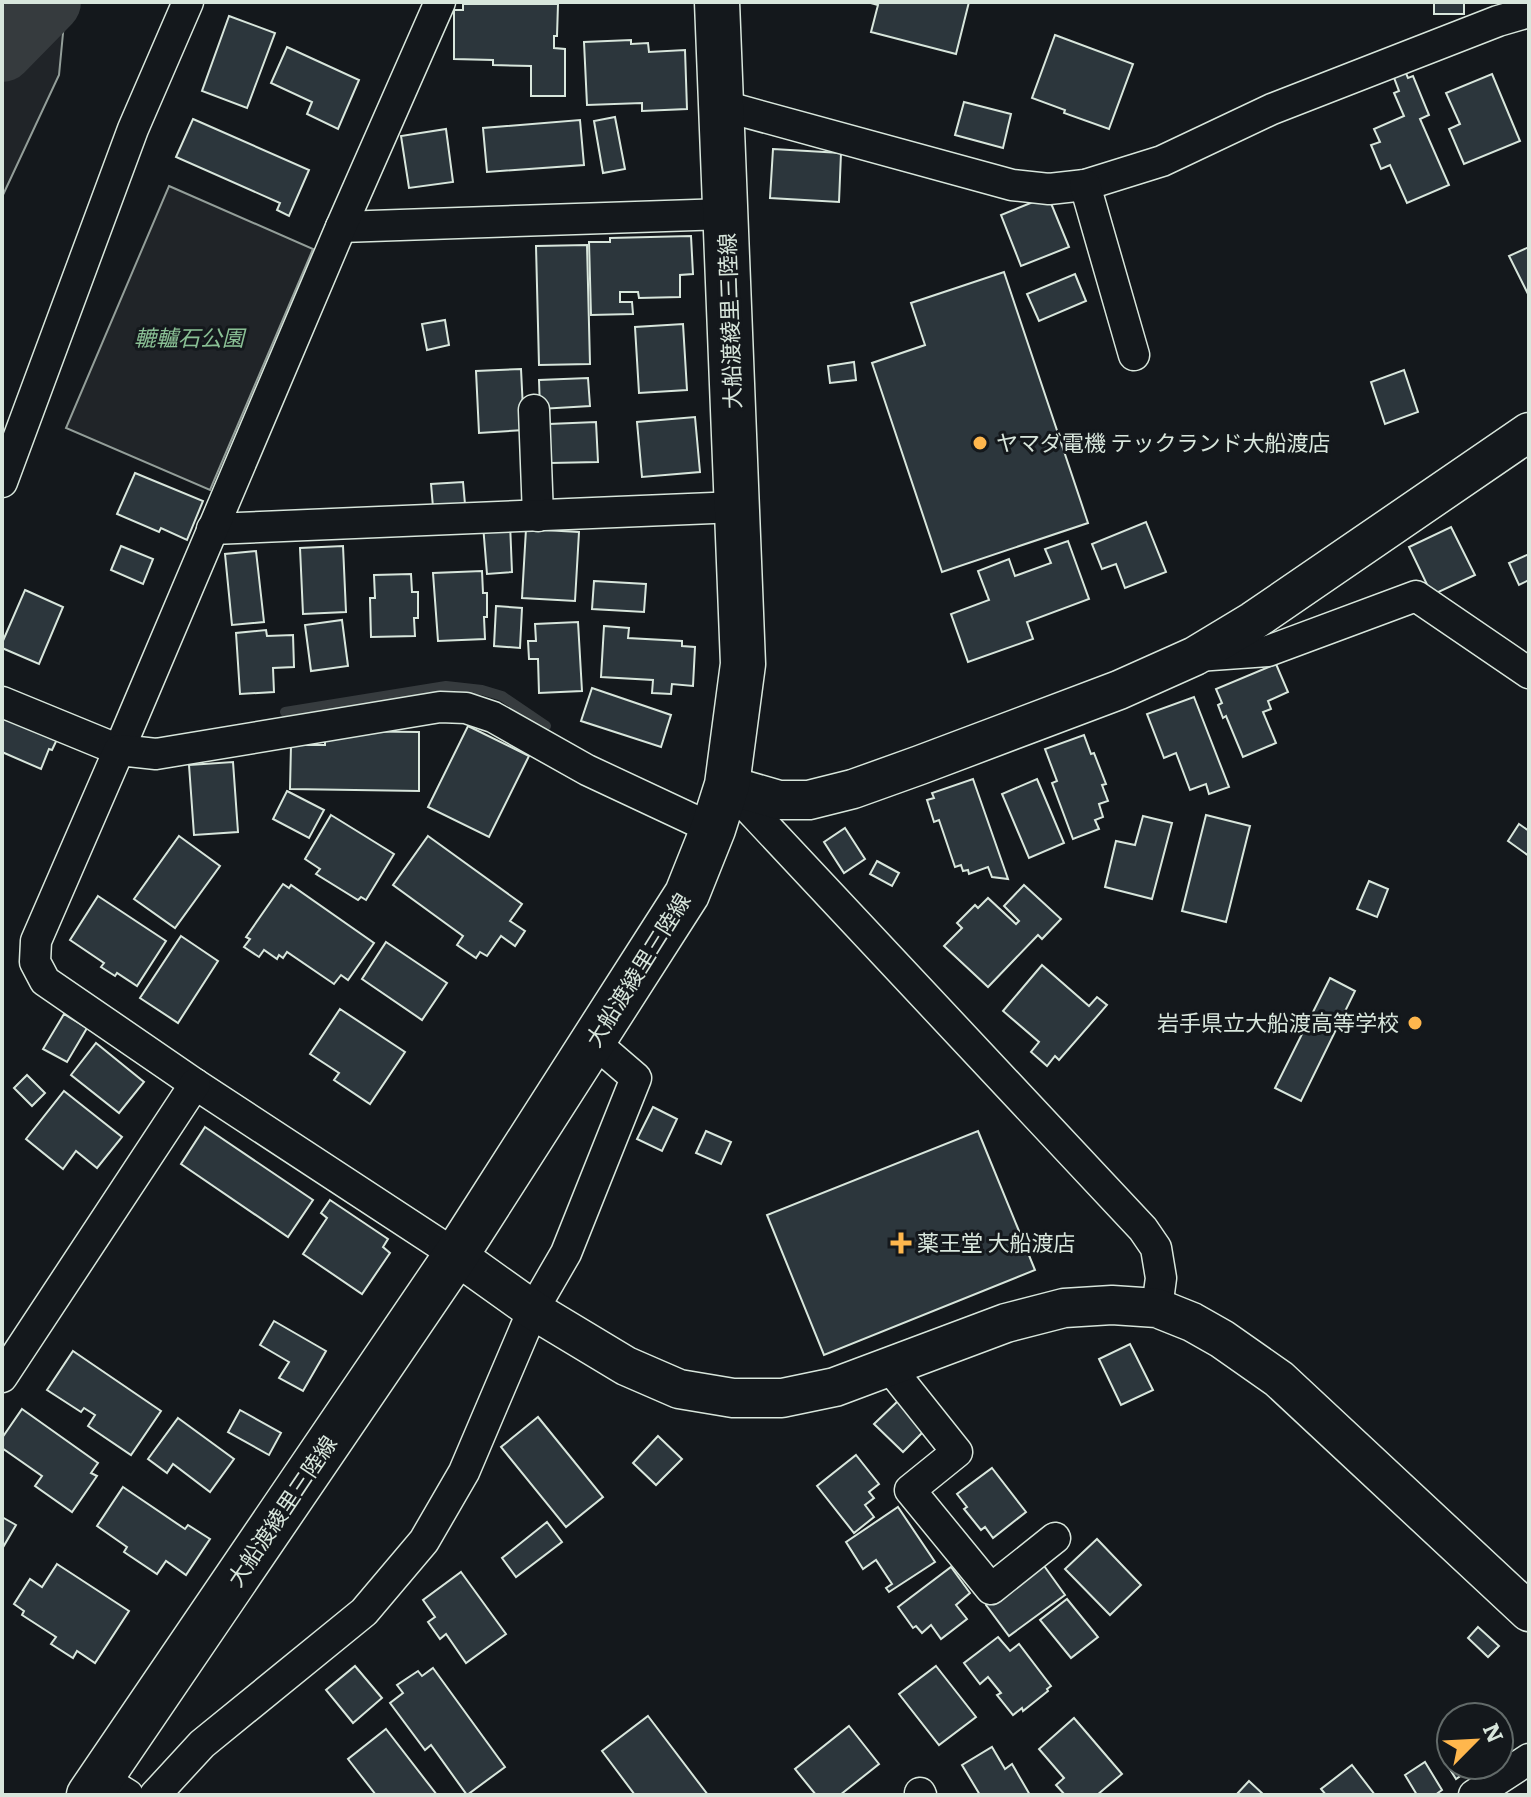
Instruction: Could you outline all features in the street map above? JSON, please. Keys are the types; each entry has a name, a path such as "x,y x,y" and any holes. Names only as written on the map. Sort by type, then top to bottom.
{"main road":[{"name":"大船渡綾里三陸線","path":"106,1789 456,1255 687,894 713,829 727,785 743,664 717,2"}],"street":[{"path":"2,482 133,129 188,2"},
{"path":"440,2 36,941 35,962 45,981 195,1084 456,1255 533,1310 626,1366 679,1389 733,1398 782,1398 835,1387 1006,1323 1064,1308 1112,1305 1157,1308 1192,1322 1279,1379 1529,1612"},
{"path":"720,105 1012,185 1049,189 1085,185 1162,161 1272,109 1498,21 1529,12"},
{"path":"1085,185 1134,355"},
{"path":"341,227 725,214"},
{"path":"534,410 538,516"},
{"path":"727,785 779,800 809,800 853,789 1119,690 1195,656 1253,621 1529,432"},
{"path":"212,529 737,507"},
{"path":"1195,656 1268,651 1416,596 1529,673"},
{"path":"2,702 119,750 156,754 440,707 466,708 493,717 587,770 713,829"},
{"path":"727,785 1143,1229 1156,1248 1161,1278 1157,1308"},
{"path":"155,1795 202,1744 364,1612 424,1541 464,1472 533,1310 566,1253 636,1078 593,1041"},
{"path":"2,1377 195,1084"},
{"path":"890,1368 957,1452 910,1490 991,1589 1055,1538"},
{"path":"1474,1795 1529,1759"}],"green space":[{"path":"2,2 66,2 59,75 2,197"},
{"name":"轆轤石公園","path":"169,186 313,249 210,490 66,428"}],"building":[{"path":"867,2 969,2 956,54 871,32 878,5"},
{"path":"1434,2 1464,2 1464,14 1434,14"},
{"path":"463,4 558,4 554,48 565,49 565,96 531,96 531,66 493,65 493,60 454,59 454,10 463,10"},
{"path":"229,16 275,33 247,108 202,91"},
{"path":"1055,35 1133,64 1109,129 1032,98"},
{"path":"631,40 631,44 648,43 649,52 685,50 687,109 642,111 642,103 587,105 584,42"},
{"path":"287,47 359,80 338,129 307,114 312,102 271,83"},
{"path":"1405,71 1408,78 1413,76 1429,115 1420,119 1449,185 1407,203 1390,165 1381,169 1371,145 1380,142 1374,129 1404,116 1394,93 1399,91 1393,75"},
{"path":"1492,74 1520,141 1464,164 1449,129 1460,124 1446,93"},
{"path":"964,102 1011,114 1003,148 955,135"},
{"path":"615,117 625,169 603,173 594,121"},
{"path":"193,119 309,170 289,216 277,210 280,203 176,157"},
{"path":"580,120 584,165 487,172 483,128"},
{"path":"446,129 453,182 409,188 401,136"},
{"path":"773,149 841,153 839,202 770,198"},
{"path":"1048,196 1069,247 1021,266 1001,215"},
{"path":"691,236 693,274 680,275 680,297 639,298 638,292 620,292 620,302 632,302 633,314 591,315 589,242 610,242 610,238"},
{"path":"587,245 590,364 539,365 536,246"},
{"path":"1529,247 1529,296 1509,256"},
{"name":"ヤマダ電機 テックランド大船渡店","path":"1004,272 1088,523 942,572 872,363 925,345 911,303"},
{"path":"1075,274 1086,301 1039,321 1027,294"},
{"path":"445,320 449,345 427,350 422,324"},
{"path":"683,324 687,390 639,393 635,327"},
{"path":"854,362 856,380 830,383 828,366"},
{"path":"521,369 524,430 479,433 476,371"},
{"path":"1404,370 1418,412 1385,424 1371,382"},
{"path":"588,378 590,406 540,409 539,380"},
{"path":"695,417 700,472 642,477 637,422"},
{"path":"596,422 598,462 551,463 549,424"},
{"path":"135,473 203,501 187,540 117,514"},
{"path":"463,482 465,504 433,507 431,484"},
{"path":"1146,522 1166,572 1125,588 1116,564 1102,569 1092,544"},
{"path":"510,523 512,572 487,574 483,525"},
{"path":"1451,527 1475,575 1432,595 1409,547"},
{"path":"526,529 579,532 575,601 522,598"},
{"path":"1068,541 1089,599 1027,622 1033,639 968,662 951,614 989,600 978,571 1009,559 1015,576 1051,563 1045,549"},
{"path":"121,546 153,559 143,584 111,570"},
{"path":"343,546 346,612 303,614 300,548"},
{"path":"256,551 264,622 232,625 225,554"},
{"path":"1529,554 1529,580 1519,585 1509,563"},
{"path":"482,571 483,593 487,593 485,639 438,641 433,573"},
{"path":"411,574 412,592 418,592 415,636 371,637 370,598 375,598 374,575"},
{"path":"594,581 646,584 644,612 592,609"},
{"path":"25,590 63,607 39,664 2,648"},
{"path":"496,606 522,608 520,648 494,646"},
{"path":"342,620 348,666 311,671 305,625"},
{"path":"578,622 582,691 539,693 538,659 529,659 528,641 536,641 535,624"},
{"path":"604,626 629,628 628,638 682,641 682,646 695,647 693,686 672,684 671,694 652,693 653,680 601,677"},
{"path":"266,630 267,636 293,635 294,667 273,668 274,692 240,694 236,633"},
{"path":"1276,664 1288,692 1268,701 1271,709 1263,712 1276,743 1243,757 1226,716 1223,718 1218,705 1222,703 1216,689"},
{"path":"592,688 671,715 661,747 581,721"},
{"path":"1194,697 1229,787 1209,794 1206,784 1190,790 1176,753 1164,758 1147,714"},
{"path":"2,707 60,733 41,769 2,752"},
{"path":"468,726 529,756 489,837 428,807"},
{"path":"325,731 419,732 419,791 290,789 291,745 325,745"},
{"path":"1084,735 1106,784 1102,785 1108,801 1099,804 1103,817 1095,820 1099,829 1073,839 1052,783 1057,781 1045,749"},
{"path":"233,762 238,832 194,835 189,765"},
{"path":"973,779 1008,879 992,877 988,867 969,874 968,870 963,871 961,865 955,867 939,820 934,822 927,800 934,798 932,793"},
{"path":"1037,779 1064,843 1029,858 1002,794"},
{"path":"287,791 324,810 309,838 273,819"},
{"path":"331,815 394,854 366,900 361,897 358,900 316,874 320,869 305,859"},
{"path":"1206,815 1250,826 1226,922 1182,911"},
{"path":"1143,816 1172,823 1152,899 1105,887 1116,841 1135,845"},
{"path":"1519,824 1529,831 1529,856 1508,841"},
{"path":"845,828 865,859 844,873 824,842"},
{"path":"179,836 220,866 175,928 134,899"},
{"path":"428,836 522,904 510,921 525,931 515,946 501,936 487,956 480,952 476,958 457,945 463,936 393,885"},
{"path":"877,861 899,873 892,886 870,874"},
{"path":"1369,881 1388,889 1377,917 1357,909"},
{"path":"283,884 289,888 291,885 374,943 348,980 341,975 334,984 287,952 283,958 279,955 277,959 264,950 259,957 244,947 250,939 246,937"},
{"path":"1024,885 1061,919 1042,939 1038,935 988,987 944,946 962,928 957,923 975,905 978,908 988,898 1016,924 1019,921 1004,906"},
{"path":"98,896 166,941 137,986 101,967 104,963 70,940"},
{"path":"181,936 218,961 178,1023 140,998"},
{"path":"386,942 447,983 422,1020 362,979"},
{"path":"1042,965 1089,1006 1097,997 1107,1005 1059,1060 1055,1056 1047,1066 1031,1052 1039,1042 1003,1011"},
{"path":"1330,978 1355,991 1301,1101 1275,1088"},
{"path":"340,1009 405,1052 370,1104 334,1080 339,1073 310,1054"},
{"path":"64,1014 87,1028 67,1062 43,1049"},
{"path":"96,1043 144,1082 119,1113 71,1075"},
{"path":"27,1075 45,1093 32,1106 14,1088"},
{"path":"64,1091 122,1137 97,1168 76,1151 63,1169 26,1139"},
{"path":"653,1107 677,1119 662,1151 637,1139"},
{"path":"205,1127 313,1200 288,1237 181,1164"},
{"path":"706,1131 731,1142 721,1164 696,1153"},
{"name":"薬王堂 大船渡店","path":"978,1131 1035,1270 824,1355 767,1215"},
{"path":"330,1200 388,1239 383,1247 390,1253 362,1294 303,1254 327,1218 321,1213"},
{"path":"274,1321 326,1351 303,1391 279,1378 289,1362 260,1345"},
{"path":"1130,1344 1153,1390 1121,1405 1099,1359"},
{"path":"73,1351 161,1411 131,1455 88,1426 95,1415 84,1408 81,1412 47,1390"},
{"path":"899,1400 927,1428 903,1452 874,1424"},
{"path":"22,1409 98,1463 91,1473 97,1476 72,1512 35,1486 42,1476 2,1448 2,1438"},
{"path":"240,1410 281,1433 269,1455 228,1432"},
{"path":"538,1417 603,1497 566,1527 501,1447"},
{"path":"178,1418 234,1459 210,1492 173,1464 167,1473 148,1459"},
{"path":"658,1436 682,1459 656,1485 633,1463"},
{"path":"856,1455 879,1484 869,1492 874,1498 865,1505 874,1517 854,1533 817,1486"},
{"path":"992,1468 1026,1512 993,1538 985,1527 981,1530 964,1509 967,1507 957,1494"},
{"path":"123,1487 185,1529 188,1525 210,1539 186,1575 166,1561 157,1574 124,1552 127,1547 97,1526"},
{"path":"898,1507 935,1562 889,1592 886,1588 892,1584 876,1560 863,1569 846,1542"},
{"path":"2,1517 16,1525 2,1549"},
{"path":"547,1522 562,1542 516,1577 502,1558"},
{"path":"1097,1539 1141,1585 1110,1615 1065,1569"},
{"path":"1042,1563 1065,1595 1009,1636 986,1605"},
{"path":"57,1564 129,1611 95,1663 77,1651 73,1658 51,1644 56,1637 22,1615 24,1611 14,1604 30,1579 42,1587"},
{"path":"951,1567 970,1593 956,1605 967,1619 941,1639 931,1625 922,1633 916,1626 913,1628 898,1607"},
{"path":"461,1572 506,1634 466,1663 446,1634 440,1639 428,1622 435,1617 423,1600"},
{"path":"1067,1599 1098,1637 1071,1658 1040,1620"},
{"path":"1478,1627 1499,1646 1488,1657 1468,1638"},
{"path":"998,1637 1010,1651 1019,1644 1051,1686 1023,1711 1022,1708 1013,1715 988,1677 980,1684 964,1663"},
{"path":"355,1666 382,1698 353,1723 326,1690"},
{"path":"936,1666 976,1717 939,1745 899,1694"},
{"path":"433,1668 505,1767 467,1795 431,1745 425,1750 390,1703 403,1693 397,1685 418,1671 422,1676"},
{"path":"648,1716 708,1795 635,1795 602,1751"},
{"path":"1074,1718 1122,1774 1097,1795 1065,1795 1056,1785 1064,1778 1039,1749"},
{"path":"849,1726 879,1764 840,1795 816,1795 795,1769"},
{"path":"386,1729 437,1795 376,1795 348,1759"},
{"path":"992,1747 1005,1769 1012,1764 1030,1795 980,1795 962,1765"},
{"path":"1425,1762 1442,1790 1435,1795 1417,1795 1405,1775"},
{"path":"1352,1765 1375,1795 1326,1795 1321,1789"},
{"path":"1249,1781 1264,1795 1236,1795"}],"waterway":[{"path":"2,51 50,2"},
{"path":"285,712 446,686 502,696 546,726"}],"place":[{"name":"ヤマダ電機 テックランド大船渡店","path":"980,443"},
{"name":"岩手県立大船渡高等学校","path":"1415,1023"},
{"name":"薬王堂 大船渡店","path":"901,1243"}]}
